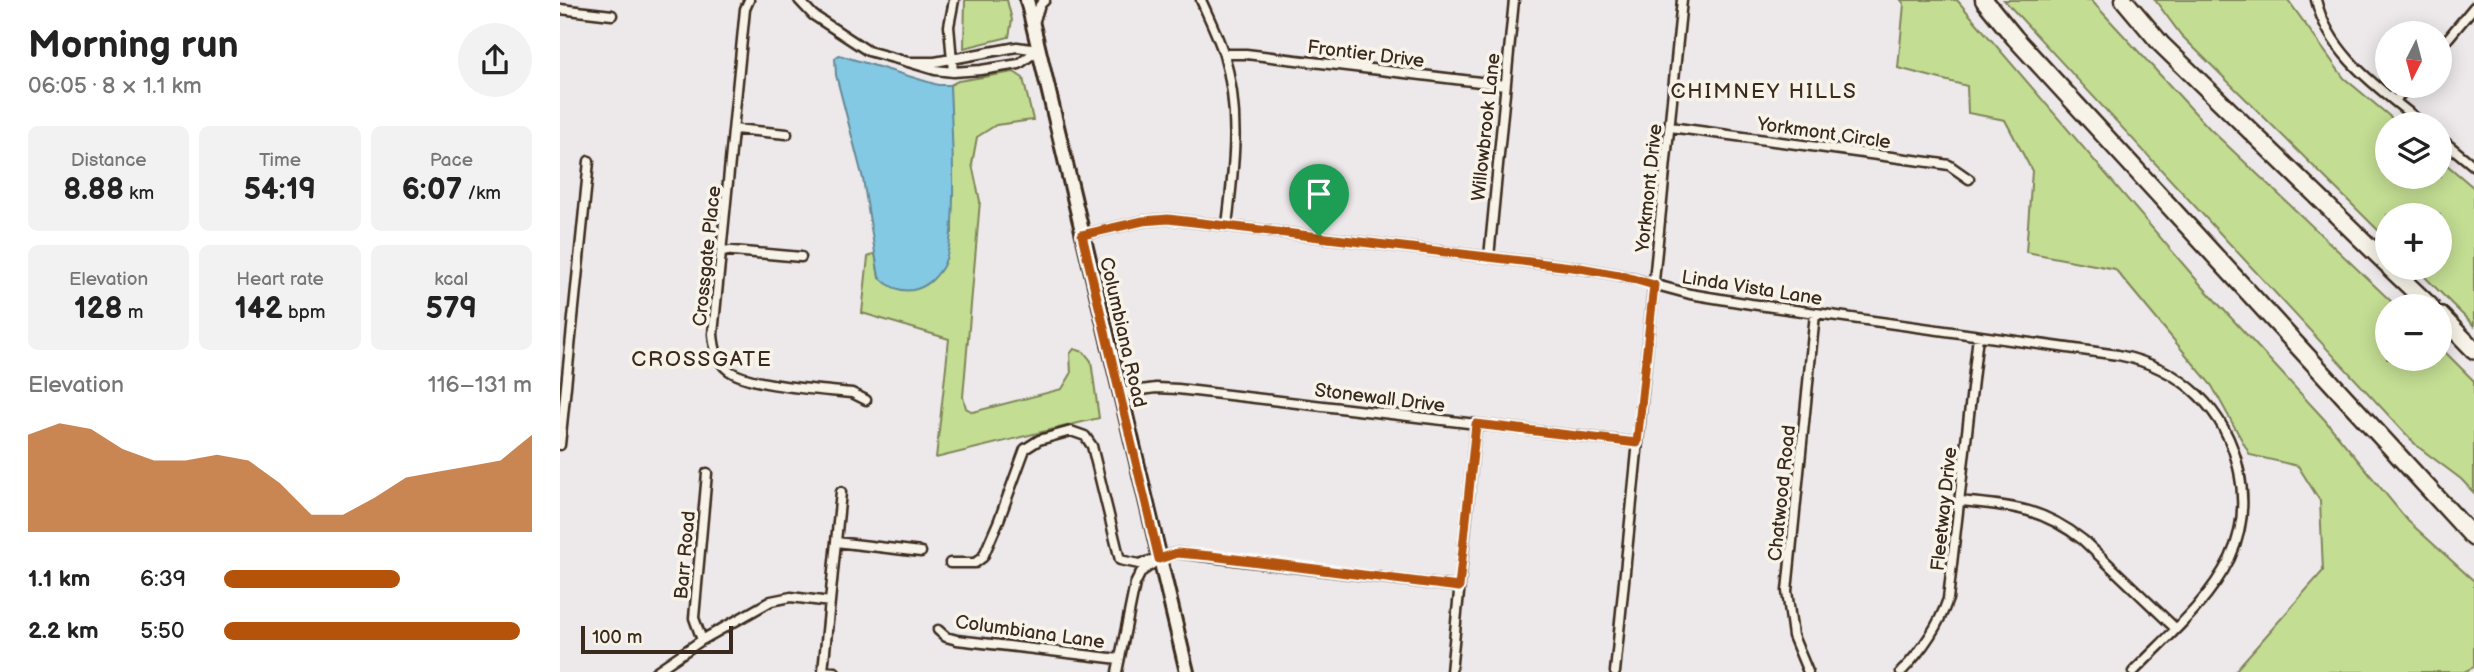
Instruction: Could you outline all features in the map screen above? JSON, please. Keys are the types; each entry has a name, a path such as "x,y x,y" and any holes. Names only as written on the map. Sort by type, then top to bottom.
{"highway":[{"path":"1984,0 2015,38 2474,538"},
{"path":"2124,0 2161,44 2375,252"},
{"path":"2403,280 2418,294"},
{"path":"2452,327 2474,350"}],"main road":[{"name":"Columbiana Road","path":"1027,0 1187,672"}],"street":[{"name":"Crossgate Place","path":"749,0 745,9 714,344 726,368 747,379 852,393 866,400"},
{"path":"799,0 813,15 868,51 935,71 953,72 1019,64 1038,50"},
{"path":"953,72 949,26 954,0"},
{"path":"1033,26 1040,5 1045,0"},
{"path":"1201,0 1224,54 1234,107 1236,130 1227,225"},
{"name":"Willowbrook Lane","path":"1489,257 1514,0"},
{"name":"Yorkmont Drive","path":"1615,672 1682,0"},
{"path":"2316,0 2323,22 2344,57 2408,112"},
{"path":"2452,34 2474,7"},
{"path":"560,9 612,15"},
{"path":"908,62 935,62 1017,47 1038,50"},
{"name":"Frontier Drive","path":"1224,54 1246,54 1505,85"},
{"name":"Yorkmont Circle","path":"1670,127 1949,165 1969,180"},
{"path":"734,129 787,134"},
{"path":"2452,148 2474,166"},
{"path":"560,445 589,161"},
{"name":"Linda Vista Lane","path":"1082,235 1158,219 1227,225 1591,270 1713,298 2118,355 2151,364 2168,372 2199,396 2210,409 2229,440 2239,470 2242,509 2236,544 2214,585 2133,672"},
{"path":"722,250 801,257"},
{"name":"Chatwood Road","path":"1808,672 1793,636 1787,591 1815,314"},
{"name":"Fleetway Drive","path":"1901,672 1927,642 1948,599 1978,335"},
{"name":"Stonewall Drive","path":"1119,393 1178,388 1637,443"},
{"path":"1451,672 1476,424"},
{"path":"950,563 975,563 983,556 1025,449 1039,440 1071,431 1085,436 1092,446 1120,560 1139,564 1177,553 1459,587"},
{"name":"Barr Road","path":"702,640 694,618 708,472"},
{"path":"835,672 823,671 841,492"},
{"path":"1959,501 2020,508 2058,522 2083,540 2175,628"},
{"path":"836,542 921,552"},
{"path":"1117,672 1135,584 1141,572 1159,559"},
{"path":"654,672 702,640 771,601 791,597 830,602"},
{"name":"Columbiana Lane","path":"938,630 946,637 957,640 1119,659"}],"green space":[{"path":"965,0 1007,0 1012,20 1009,37 964,48"},
{"path":"1901,0 1957,0 2201,285 2324,419 2408,521 2474,581 2474,667 2464,672 2234,672 2323,571 2320,501 2298,466 2250,455 2212,386 2115,269 2026,252 2032,171 2005,120 1968,113 1967,86 1898,68 1904,4"},
{"path":"2004,0 2091,0 2209,128 2383,294 2375,294 2375,371 2452,371 2452,359 2474,381 2474,493 2461,479 2417,446"},
{"path":"2155,0 2288,0 2344,78 2385,112 2375,112 2375,189 2452,189 2452,169 2474,188 2474,326 2452,304 2452,294 2442,294 2428,280 2452,280 2452,203 2375,203 2375,227 2181,35"},
{"path":"1014,72 1023,78 1033,120 996,125 977,137 972,164 980,201 963,397 966,408 973,412 1062,389 1071,374 1070,354 1074,349 1084,352 1091,361 1099,418 936,458 949,339 862,313 868,257 875,253 879,278 952,233 950,85 958,81"}],"water":[{"path":"839,55 938,85 950,85 953,208 948,253 936,276 918,289 899,289 879,277 863,179 836,75 835,58"}],"district":[{"name":"CHIMNEY HILLS","path":"1764,91"},
{"name":"CROSSGATE","path":"702,359"}],"route":[{"path":"1168,219 1319,236 1580,268 1654,285 1637,443 1476,424 1459,587 1211,556 1177,553 1159,559 1082,235 1143,221 1168,219"}]}
